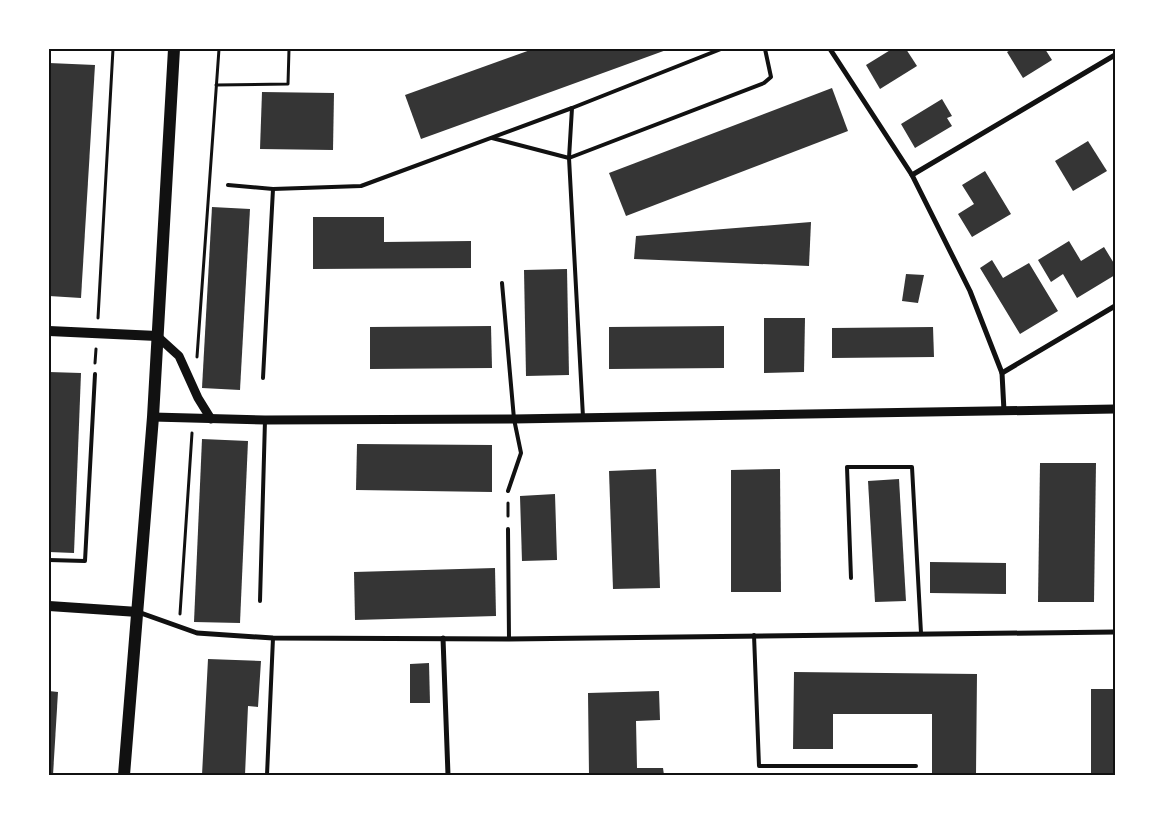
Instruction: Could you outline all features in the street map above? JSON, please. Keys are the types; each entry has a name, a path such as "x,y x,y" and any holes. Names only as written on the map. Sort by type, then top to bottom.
{"main road":[{"path":"124,775 153,417 174,49"},
{"path":"49,331 157,336"},
{"path":"49,606 138,612"}],"street":[{"path":"830,49 912,175 970,291 1002,373 1004,412"},
{"path":"912,175 1115,55"},
{"path":"1002,373 1115,306"},
{"path":"157,336 179,356 210,419"},
{"path":"153,417 265,420 514,419 1115,409"},
{"path":"138,612 197,633 273,638 509,639 1115,632"},
{"path":"443,638 448,775"}],"lane":[{"path":"228,184 273,189 361,186 572,108 721,49"},
{"path":"492,138 569,158 764,83 772,78 765,49"},
{"path":"572,108 569,158 583,417"},
{"path":"263,378 273,189"},
{"path":"502,283 514,419 521,453 508,491"},
{"path":"49,560 86,562 95,374"},
{"path":"260,601 265,420"},
{"path":"851,578 847,467 912,467 920,633"},
{"path":"508,530 509,639"},
{"path":"754,635 759,766 916,766"},
{"path":"267,775 273,638"}],"path":[{"path":"95,374 113,49"},
{"path":"197,362 219,49"},
{"path":"216,85 288,84 288,49"},
{"path":"179,627 193,418"},
{"path":"508,491 508,530"}],"building":[{"path":"533,49 669,49 421,139 405,95"},
{"path":"892,49 906,49 917,66 880,89 866,65"},
{"path":"1012,49 1045,49 1052,60 1023,78 1007,52"},
{"path":"49,63 95,65 81,298 49,296"},
{"path":"832,88 848,131 626,216 609,173"},
{"path":"262,92 334,93 333,150 260,149"},
{"path":"942,99 952,116 947,118 952,126 915,148 901,124"},
{"path":"1088,141 1107,171 1073,191 1055,161"},
{"path":"985,171 1011,214 972,237 958,214 974,204 962,185"},
{"path":"212,207 250,209 240,390 202,388"},
{"path":"313,217 384,217 384,242 471,241 471,268 313,269"},
{"path":"811,222 809,266 634,259 636,236"},
{"path":"1069,241 1081,261 1104,247 1115,265 1115,275 1077,298 1063,274 1051,282 1038,260"},
{"path":"992,260 1003,278 1029,263 1058,311 1020,334 980,268"},
{"path":"567,269 569,375 526,376 524,270"},
{"path":"906,274 924,275 918,303 902,301"},
{"path":"764,318 805,318 804,372 764,373"},
{"path":"491,326 492,368 370,369 370,327"},
{"path":"724,326 724,368 609,369 609,327"},
{"path":"933,327 934,357 832,358 832,328"},
{"path":"49,372 81,373 74,553 49,552"},
{"path":"202,439 248,441 240,623 194,622"},
{"path":"357,444 492,445 492,492 356,490"},
{"path":"1040,463 1096,463 1094,602 1038,602"},
{"path":"656,469 660,588 613,589 609,471"},
{"path":"780,469 781,592 731,592 731,470"},
{"path":"899,479 906,601 875,602 868,481"},
{"path":"555,494 557,560 522,561 520,496"},
{"path":"930,562 1006,563 1006,594 930,593"},
{"path":"495,568 496,616 355,620 354,572"},
{"path":"208,659 261,661 258,707 248,706 245,775 202,775"},
{"path":"429,663 430,703 410,703 410,664"},
{"path":"794,672 977,674 976,775 932,775 932,714 833,714 833,749 793,749"},
{"path":"1091,689 1115,689 1115,775 1091,775"},
{"path":"49,691 58,692 53,775 49,775"},
{"path":"659,691 660,720 636,721 637,768 663,768 664,775 589,775 588,693"}]}
